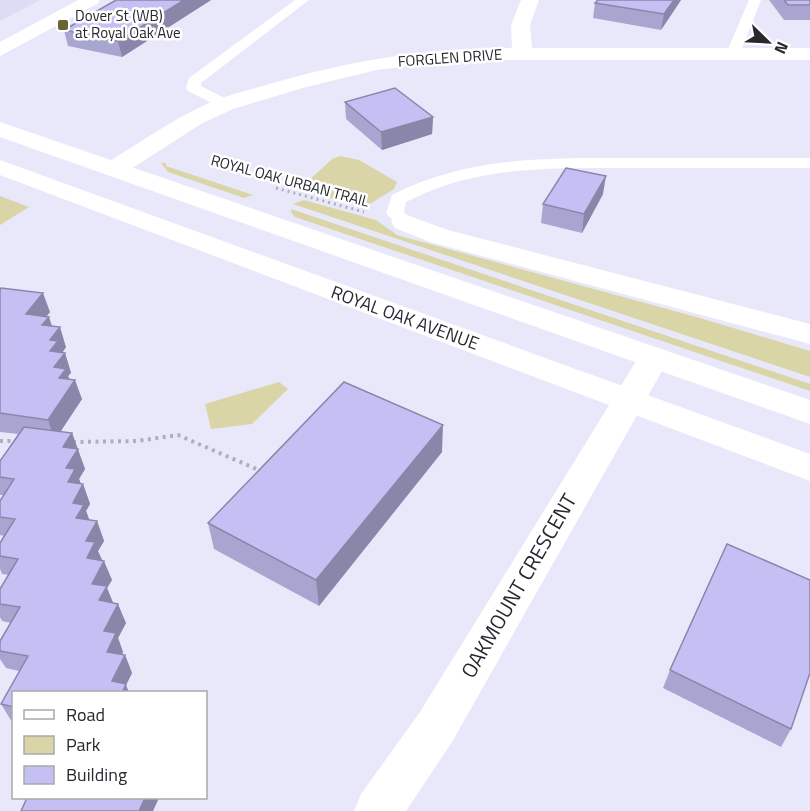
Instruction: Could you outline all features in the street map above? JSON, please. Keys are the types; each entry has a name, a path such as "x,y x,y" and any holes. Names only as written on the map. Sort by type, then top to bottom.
{"street":[{"path":"0,50 91,0"},
{"path":"522,53 519,39 521,18 530,0"},
{"name":"FORGLEN DRIVE","path":"114,169 193,119 225,104 300,82 377,64 456,54 810,54"},
{"path":"0,129 810,411"},
{"name":"ROYAL OAK AVENUE","path":"0,167 810,468"},
{"path":"404,222 439,236 810,334"},
{"name":"OAKMOUNT CRESCENT","path":"378,811 436,727 654,357"}],"lane":[{"path":"225,104 193,88 194,81 303,0"},
{"path":"733,54 755,0"},
{"path":"404,222 395,213 398,200 415,188 476,172 511,167 577,164 810,163"}],"path":[{"name":"ROYAL OAK URBAN TRAIL","path":"274,188 404,222"},
{"path":"67,442 137,441 178,435 263,471"},
{"path":"0,441 22,441"}],"shaded area":[{"path":"0,0 40,0 0,21"}],"green space":[{"path":"340,156 359,160 397,182 394,189 365,207 305,191 305,184 332,159"},
{"path":"161,163 253,195 244,198 168,172"},
{"path":"0,196 29,207 0,225"},
{"path":"304,200 376,220 397,235 700,318 810,351 810,377 293,204"},
{"path":"291,209 810,384 810,391 295,217"},
{"path":"279,382 288,389 252,424 211,429 205,404"}],"building":[{"path":"116,0 184,0 118,41 64,30"},
{"path":"598,0 674,0 664,14 595,3"},
{"path":"784,0 810,0 810,5 788,5"},
{"path":"395,88 433,117 381,132 345,102"},
{"path":"566,168 606,176 584,214 543,204"},
{"path":"1,288 43,293 26,314 49,317 42,325 60,327 50,340 58,341 50,351 65,353 54,367 66,369 59,378 75,380 48,420 0,413"},
{"path":"344,382 443,425 316,580 208,523"},
{"path":"24,427 72,433 63,447 78,449 66,468 75,469 68,482 83,484 73,503 84,505 76,518 97,521 86,541 95,542 87,558 104,561 92,584 107,586 99,600 118,604 104,631 116,633 107,652 125,655 112,681 126,684 123,691 12,691 12,707 1,704 28,656 0,651 0,641 20,607 0,604 0,589 18,559 0,556 0,543 15,519 0,517 0,501 14,479 0,477 0,461"},
{"path":"727,544 810,580 810,673 791,729 670,670"},
{"path":"27,799 145,799 139,811 21,811"}],"place":[{"name":"Dover St (WB) at Royal Oak Ave","path":"63,25"}]}
